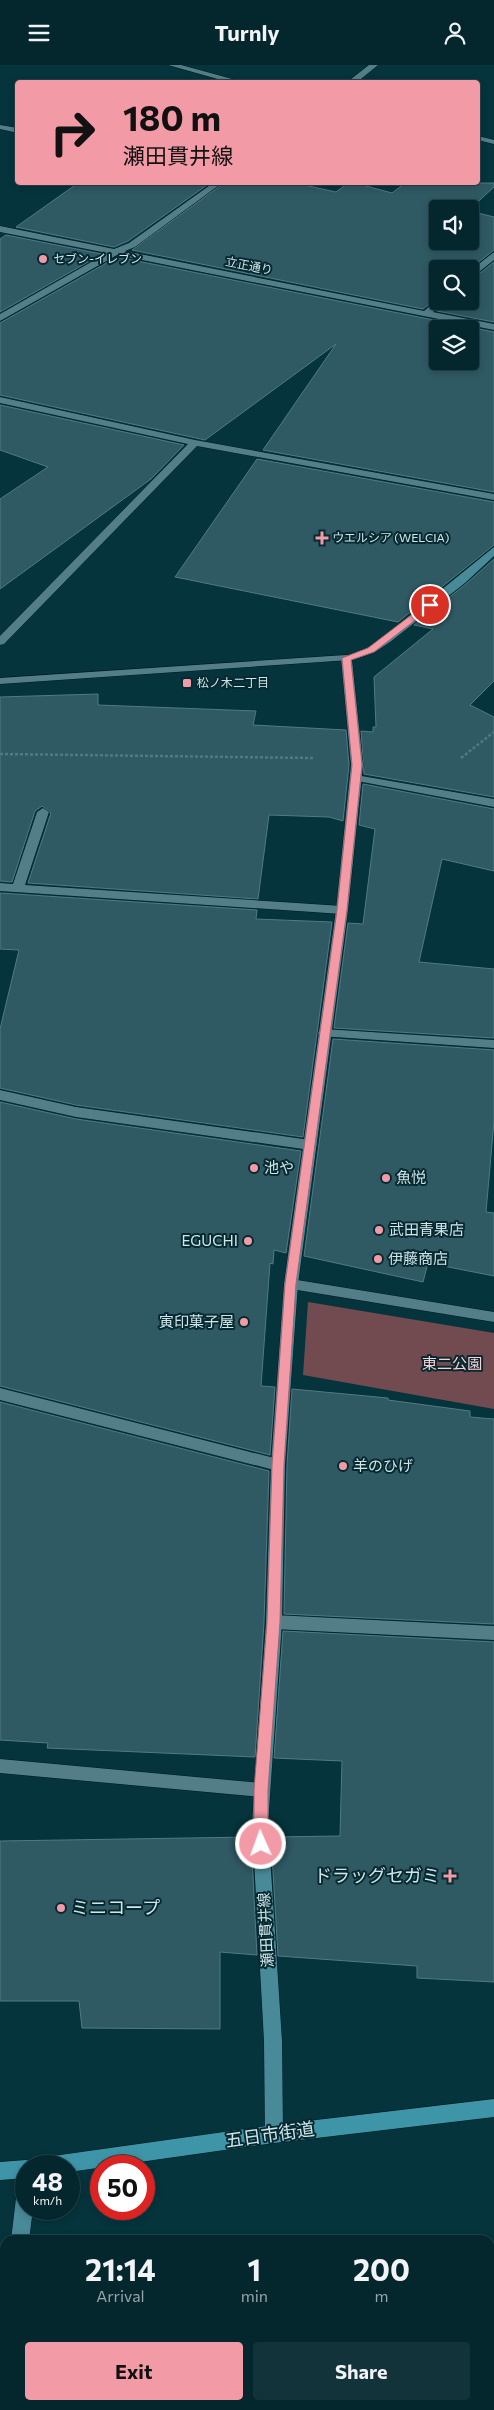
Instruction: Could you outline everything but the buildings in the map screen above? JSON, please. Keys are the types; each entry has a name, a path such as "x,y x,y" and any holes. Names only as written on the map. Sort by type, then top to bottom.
{"main road":[{"path":"346,658 371,650 386,640 461,581 494,550"},
{"name":"瀬田貫井線","path":"274,2134 272,2041 260,1824 261,1790 274,1622 278,1465 291,1284 342,910 356,771 346,658"},
{"name":"五日市街道","path":"80,2161 274,2134 494,2108"},
{"path":"0,2171 15,2170"},
{"path":"21,2235 22,2220"}],"street":[{"path":"172,65 230,80"},
{"path":"354,80 374,65"},
{"path":"0,127 15,130"},
{"path":"480,138 494,142"},
{"path":"0,318 115,252 132,245 215,185"},
{"name":"立正通り","path":"0,229 494,327"},
{"path":"479,268 494,255"},
{"path":"427,313 430,310"},
{"path":"0,400 195,443 494,497"},
{"path":"0,642 195,443"},
{"path":"0,681 346,658"},
{"path":"356,771 494,803"},
{"path":"18,888 42,812"},
{"path":"0,887 342,910"},
{"path":"324,1033 494,1044"},
{"path":"0,1095 76,1112 310,1145"},
{"path":"291,1284 494,1317"},
{"path":"0,1394 278,1465"},
{"path":"274,1622 494,1633"},
{"path":"0,1766 261,1790"}],"path":[{"path":"456,761 494,732"},
{"path":"0,754 110,753 342,759 356,771"}],"green space":[{"name":"東二公園","path":"308,1302 494,1333 494,1409 303,1375"}],"place":[{"name":"セブン-イレブン","path":"43,259"},
{"name":"ウエルシア (WELCIA)","path":"322,538"},
{"name":"松ノ木二丁目","path":"187,683"},
{"name":"池や","path":"254,1168"},
{"name":"魚悦","path":"386,1178"},
{"name":"武田青果店","path":"379,1230"},
{"name":"EGUCHI","path":"248,1241"},
{"name":"伊藤商店","path":"378,1259"},
{"name":"寅印菓子屋","path":"244,1322"},
{"name":"羊のひげ","path":"343,1466"},
{"name":"ドラッグセガミ","path":"450,1876"},
{"name":"ミニコープ","path":"61,1908"}],"route":[{"path":"261,1844 261,1790 274,1622 278,1465 291,1284 342,910 357,765 346,658 371,650 430,605"}]}
